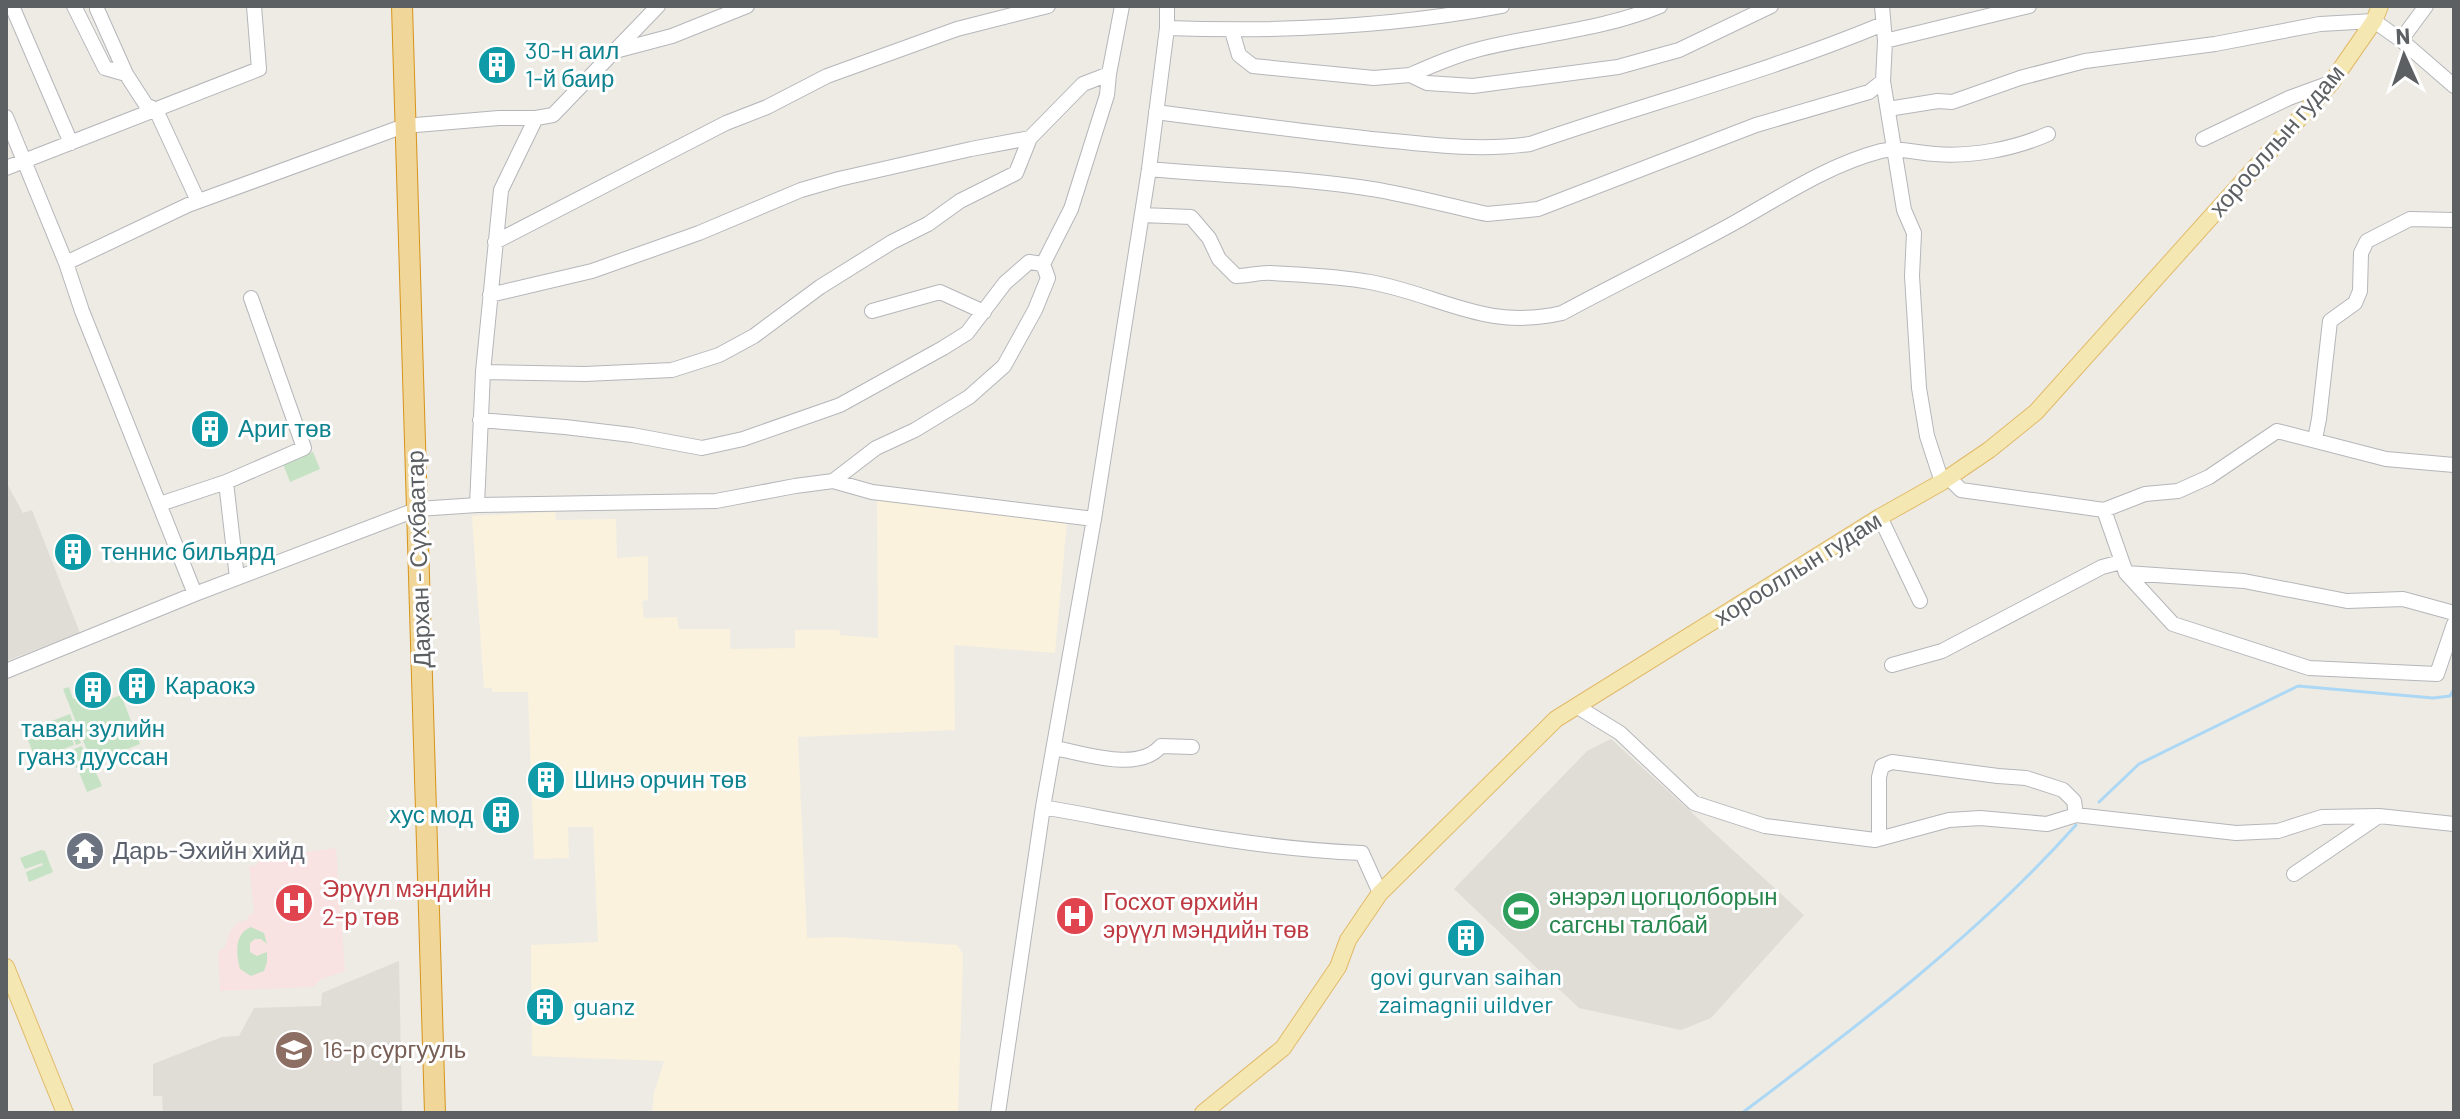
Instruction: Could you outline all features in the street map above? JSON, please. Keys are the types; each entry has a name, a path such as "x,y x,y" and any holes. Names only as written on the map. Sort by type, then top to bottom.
{"highway":[{"name":"Дархан - Сүхбаатар","path":"402,6 435,1113"}],"main road":[{"name":"хорооллын гудам","path":"1203,1113 1283,1048 1338,967 1348,940 1380,893 1556,719 1880,517 1945,480 2036,412 2331,83 2377,14"},
{"path":"7,973 65,1113"}],"street":[{"path":"12,6 71,143"},
{"path":"6,168 259,69 254,6"},
{"path":"66,263 198,201 404,126 553,115 658,6"},
{"path":"618,50 672,36 747,6"},
{"path":"495,242 726,123 767,107 827,76 957,29 1048,6"},
{"path":"833,481 876,448 915,430 969,397 1004,366 1035,310 1048,278 1043,264 1071,209 1107,95 1122,6"},
{"path":"998,1113 1043,807 1094,519 1142,215 1167,28 1167,6"},
{"path":"1167,28 1232,31 1376,23 1502,6"},
{"path":"1232,31 1239,55 1253,66 1374,78 1410,75 1479,49 1628,19 1660,6"},
{"path":"1410,75 1427,83 1473,86 1618,67 1679,50 1771,6"},
{"path":"1882,6 1885,41 1883,81 1904,210 1914,233 1912,276 1919,388 1927,436 1945,480 1961,490 2104,510 2145,494 2178,491 2209,477 2277,431 2386,459 2454,465"},
{"path":"1885,41 2029,6"},
{"path":"2401,40 2426,6"},
{"path":"126,74 105,68 77,10 97,8 126,74 146,105 156,110 198,201"},
{"path":"1888,109 1938,101 1952,102 2020,78 2085,61 2215,44 2377,14 2401,40 2454,86"},
{"path":"1156,112 1322,134 1448,146 1511,147 1530,144 1769,68 1883,24"},
{"path":"483,372 585,374 672,370 719,355 754,336 820,287 868,257 928,224 960,201 1016,173 1030,138 1083,84 1109,74"},
{"path":"1149,169 1225,176 1250,175 1372,189 1487,214 1506,214 1538,209 1756,125 1869,92 1883,81"},
{"path":"2203,139 2289,98 2331,83"},
{"path":"6,117 195,594"},
{"path":"477,505 483,372 501,190 536,118"},
{"path":"1142,215 1191,217 1209,238 1219,259 1236,276 1270,272 1349,278 1375,282 1471,311 1503,318 1536,319 1562,313 1840,165 1883,150 1966,154 2010,147 2048,134"},
{"path":"490,295 592,271 699,233 801,190 1030,138"},
{"path":"2315,439 2330,321 2355,303 2360,291 2361,253 2367,241 2410,219 2454,220"},
{"path":"480,420 632,435 702,448 743,439 840,405 943,348 967,333 1005,283 1029,262 1043,264"},
{"path":"872,311 940,292 984,312"},
{"path":"160,504 226,482 304,448 251,298"},
{"path":"6,671 195,594 418,509 477,505 716,501 833,481 872,492 1094,519"},
{"path":"226,482 237,578"},
{"path":"2104,510 2123,567 2173,624 2309,668 2437,674 2454,624"},
{"path":"1880,517 1920,601"},
{"path":"1892,665 1942,651 2102,567 2244,581 2347,601 2403,599 2454,613"},
{"path":"1576,706 1620,733 1694,803 1765,826 1879,839 1949,820 1980,818 2047,824 2076,815 2236,833 2278,831 2322,817 2379,816 2454,824"},
{"path":"1054,748 1138,760 1161,746 1192,747"},
{"path":"1879,839 1879,777 1882,766 1892,762 2026,778 2063,790 2074,801 2076,815"},
{"path":"1043,807 1263,846 1362,853 1380,893"},
{"path":"2294,874 2379,816"}],"shaded area":[{"path":"6,482 23,513 32,510 80,633 6,661"},
{"path":"877,500 977,508 1067,522 1055,653 954,645 955,730 798,737 807,938 839,937 957,945 963,954 958,1113 652,1113 654,1093 664,1061 532,1056 531,945 598,942 593,827 568,827 569,858 534,859 528,692 492,692 492,688 484,688 472,516 555,512 556,520 616,519 617,558 648,556 648,600 642,601 644,618 677,617 679,629 730,629 730,649 795,648 795,630 839,630 840,635 878,638"},
{"path":"1611,739 1804,915 1711,1018 1681,1030 1579,1008 1454,889 1587,751"},
{"path":"336,848 345,971 320,980 313,987 220,991 218,952 225,947 230,931 238,922 248,920 249,915 254,913 249,866 257,865 258,861 303,859 306,852"},
{"name":"16-р сургууль","path":"399,961 402,1113 163,1113 162,1096 153,1096 153,1064 222,1037 239,1036 254,1008 321,1006 322,993"}],"green space":[{"path":"313,452 320,469 290,482 283,464"},
{"path":"69,687 73,699 81,696 86,708 121,695 140,744 92,763 63,689"},
{"path":"70,714 81,743 76,745 67,722 25,739 23,732"},
{"path":"67,726 74,745 36,760 28,740"},
{"path":"82,746 89,763 76,768 71,756 60,760 58,755"},
{"path":"93,766 102,786 87,792 79,772"},
{"path":"45,851 53,872 29,882 26,872 43,865 25,869 20,858"},
{"name":"энэрэл цогцолборын сагсны талбай","path":"1529,896 1538,909 1512,926 1503,913"},
{"path":"251,927 264,933 267,944 255,939 250,943 250,952 257,956 267,952 267,962 264,971 251,976 240,969 237,951 239,939"}],"waterway":[{"path":"2099,802 2139,764 2298,686 2433,698 2450,696 2454,689"},
{"path":"1742,1113 1873,1012 1958,941 2076,825"}],"place":[{"name":"30-н аил 1-й баир","path":"497,65"},
{"name":"Ариг төв","path":"210,429"},
{"name":"теннис бильярд","path":"73,552"},
{"name":"Караокэ","path":"137,686"},
{"name":"таван зулийн гуанз дууссан","path":"93,690"},
{"name":"Шинэ орчин төв","path":"546,780"},
{"name":"хус мод","path":"501,815"},
{"name":"Дарь-Эхийн хийд","path":"85,851"},
{"name":"Эрүүл мэндийн 2-р төв","path":"294,903"},
{"name":"энэрэл цогцолборын сагсны талбай","path":"1521,911"},
{"name":"Госхот өрхийн эрүүл мэндийн төв","path":"1075,916"},
{"name":"govi gurvan saihan zaimagnii uildver","path":"1466,938"},
{"name":"guanz","path":"545,1007"},
{"name":"16-р сургууль","path":"294,1050"}]}
